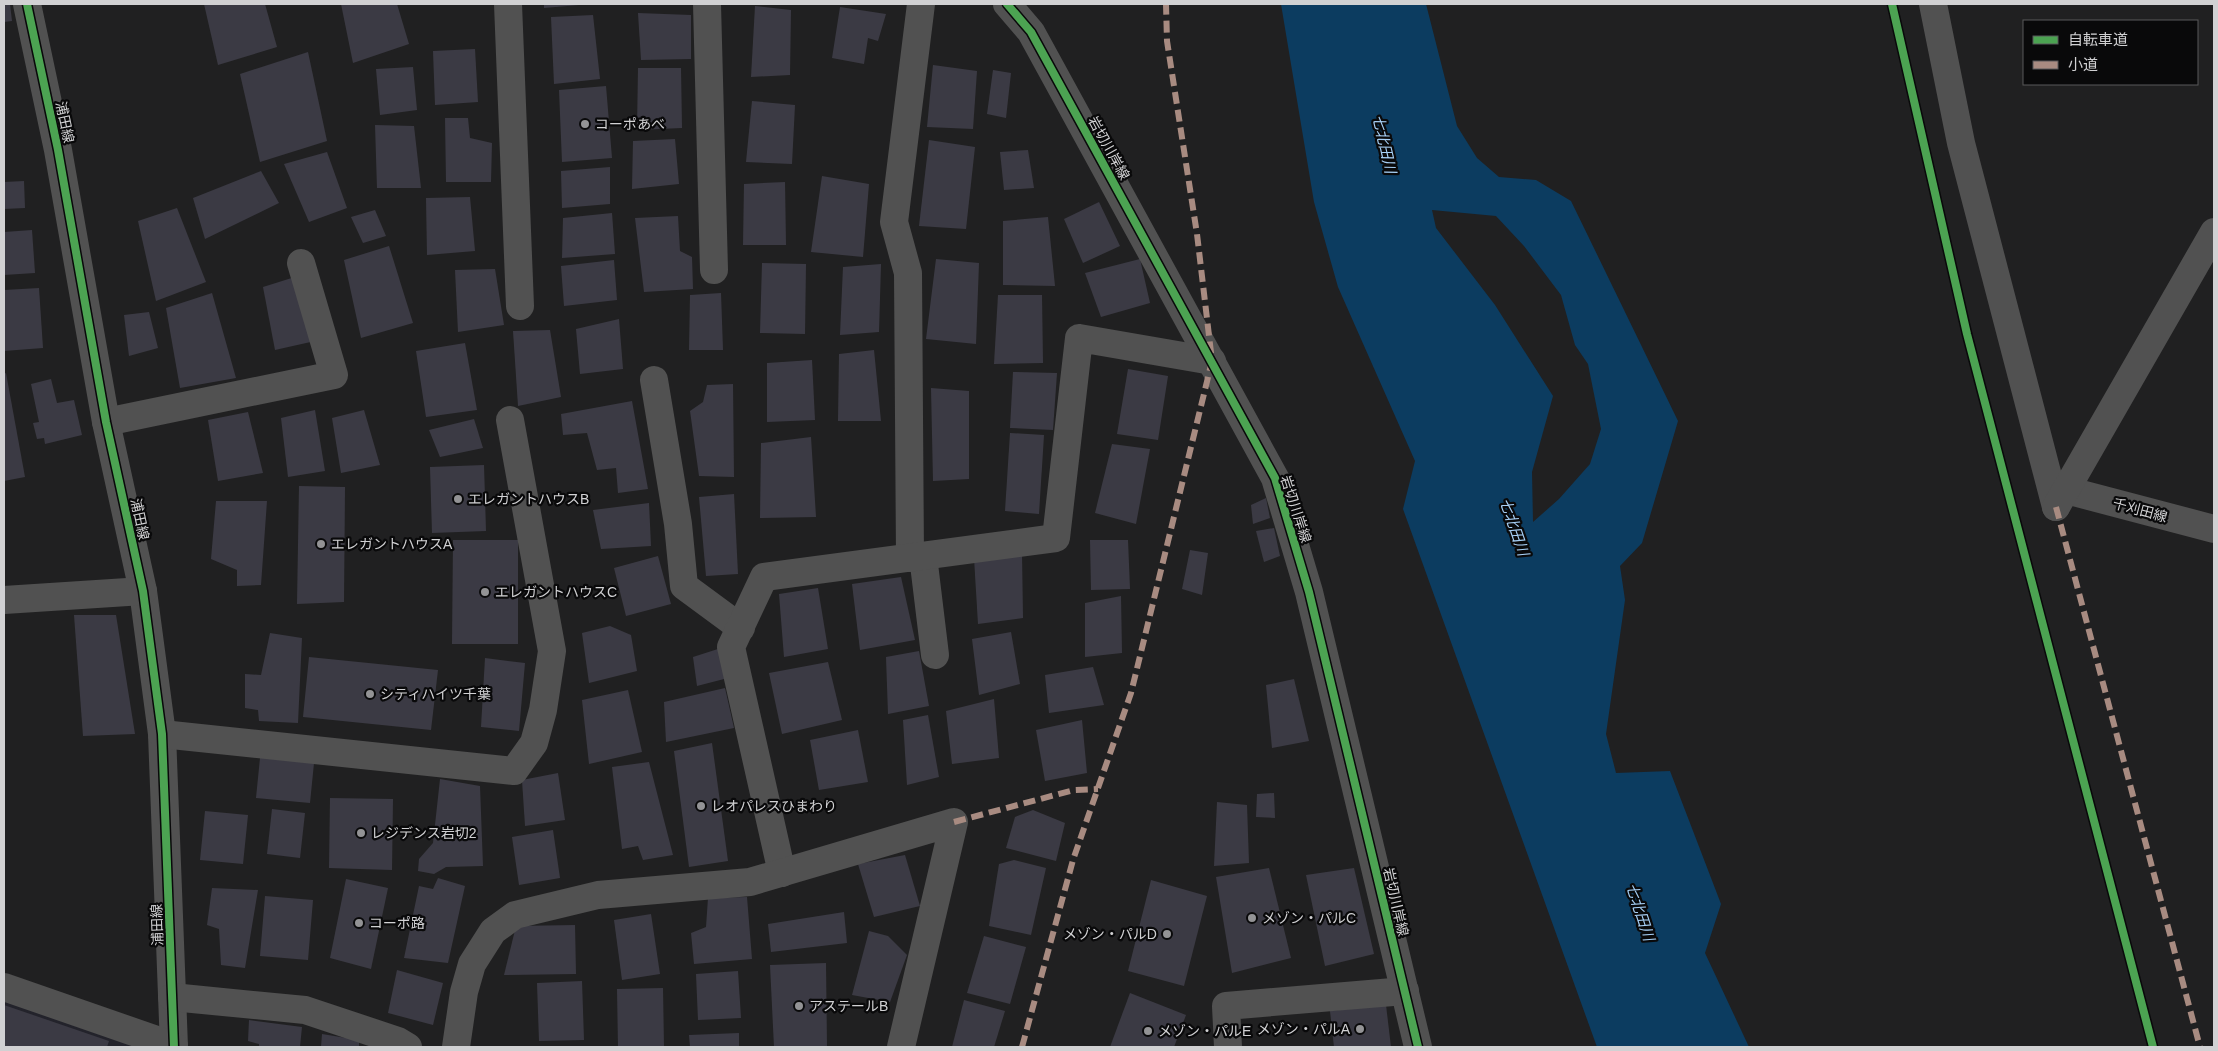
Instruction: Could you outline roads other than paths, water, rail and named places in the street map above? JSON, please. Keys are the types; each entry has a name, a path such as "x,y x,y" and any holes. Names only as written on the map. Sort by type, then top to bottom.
{"street":[{"name":"浦田線","path":"27,4 58,150 106,422 143,591 162,734 174,1046"},
{"path":"508,4 520,306"},
{"path":"707,4 714,270"},
{"path":"921,4 894,222 908,273 916,557 935,655"},
{"name":"岩切川岸線","path":"1007,4 1031,32 1275,478 1309,592 1418,1047"},
{"path":"1933,4 1961,143 2056,508 2214,232"},
{"path":"106,422 334,375 301,263"},
{"path":"782,873 731,647 764,577 1056,538 1079,338 1212,361"},
{"path":"654,380 678,524 684,586 741,628"},
{"path":"162,734 514,771 534,743 543,710 552,650 510,420"},
{"name":"千刈田線","path":"2066,490 2214,529"},
{"path":"4,600 143,591"},
{"path":"456,1047 464,992 472,964 492,931 515,915 598,894 750,882 954,822 901,1047"},
{"path":"4,987 174,1046"},
{"path":"1228,1047 1226,1006 1404,991"},
{"path":"172,998 305,1010 398,1041 408,1047"}],"water":[{"name":"七北田川","path":"1281,4 1426,4 1457,126 1477,158 1499,177 1536,180 1571,201 1678,421 1642,543 1620,566 1625,600 1606,734 1616,773 1670,771 1721,904 1705,953 1749,1047 1597,1047 1403,509 1415,461 1338,287 1314,202","holes":["1432,210 1496,216 1524,246 1561,295 1575,345 1588,364 1601,429 1590,464 1559,499 1533,522 1532,472 1553,396 1495,305 1436,228"]}],"place":[{"name":"コーポあべ","path":"585,124"},
{"name":"エレガントハウスB","path":"458,499"},
{"name":"エレガントハウスA","path":"321,544"},
{"name":"エレガントハウスC","path":"485,592"},
{"name":"シティハイツ千葉","path":"370,694"},
{"name":"レオパレスひまわり","path":"701,806"},
{"name":"レジデンス岩切2","path":"361,833"},
{"name":"メゾン・パルC","path":"1252,918"},
{"name":"コーポ路","path":"359,923"},
{"name":"メゾン・パルD","path":"1167,934"},
{"name":"アステールB","path":"799,1006"},
{"name":"メゾン・パルA","path":"1360,1029"},
{"name":"メゾン・パルE","path":"1148,1031"}]}
